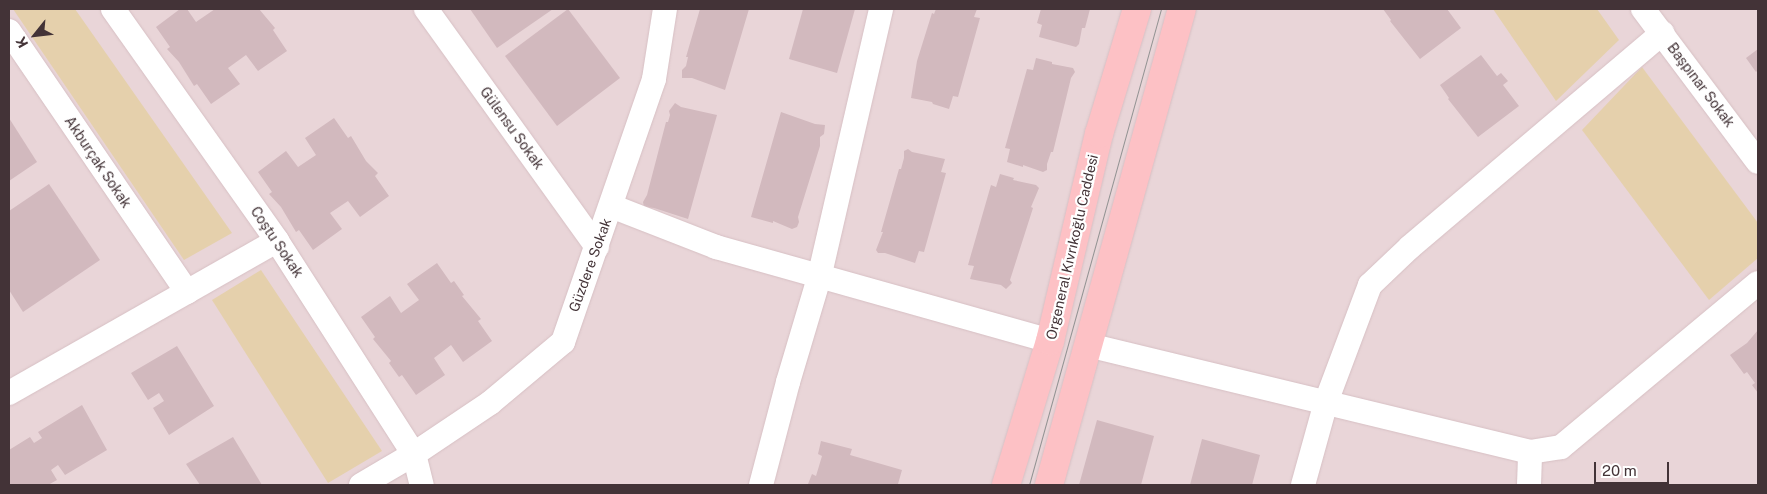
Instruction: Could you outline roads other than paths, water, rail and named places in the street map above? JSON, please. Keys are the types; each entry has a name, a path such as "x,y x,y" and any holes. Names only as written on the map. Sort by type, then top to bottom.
{"main road":[{"name":"Orgeneral Kıvrıkoğlu Caddesi","path":"1006,485 1050,342 1099,134 1136,9"},
{"path":"1049,485 1182,9"}],"street":[{"name":"Coştu Sokak","path":"113,9 277,241 414,454 422,485"},
{"name":"Gülensu Sokak","path":"426,9 597,247"},
{"name":"Güzdere Sokak","path":"361,485 414,454 490,402 563,342 654,78 665,9"},
{"path":"761,485 788,382 819,278 882,9"},
{"name":"Başpınar Sokak","path":"1644,9 1758,162"},
{"name":"Akburçak Sokak","path":"9,32 187,292"},
{"path":"1303,485 1326,402 1370,285 1410,247 1662,33"},
{"path":"611,206 716,247 819,278 1050,342"},
{"path":"9,393 277,241"},
{"path":"1088,345 1530,452 1561,448 1758,283"},
{"path":"1529,485 1530,452"}],"tram line":[{"path":"1029,485 1161,9"}]}
